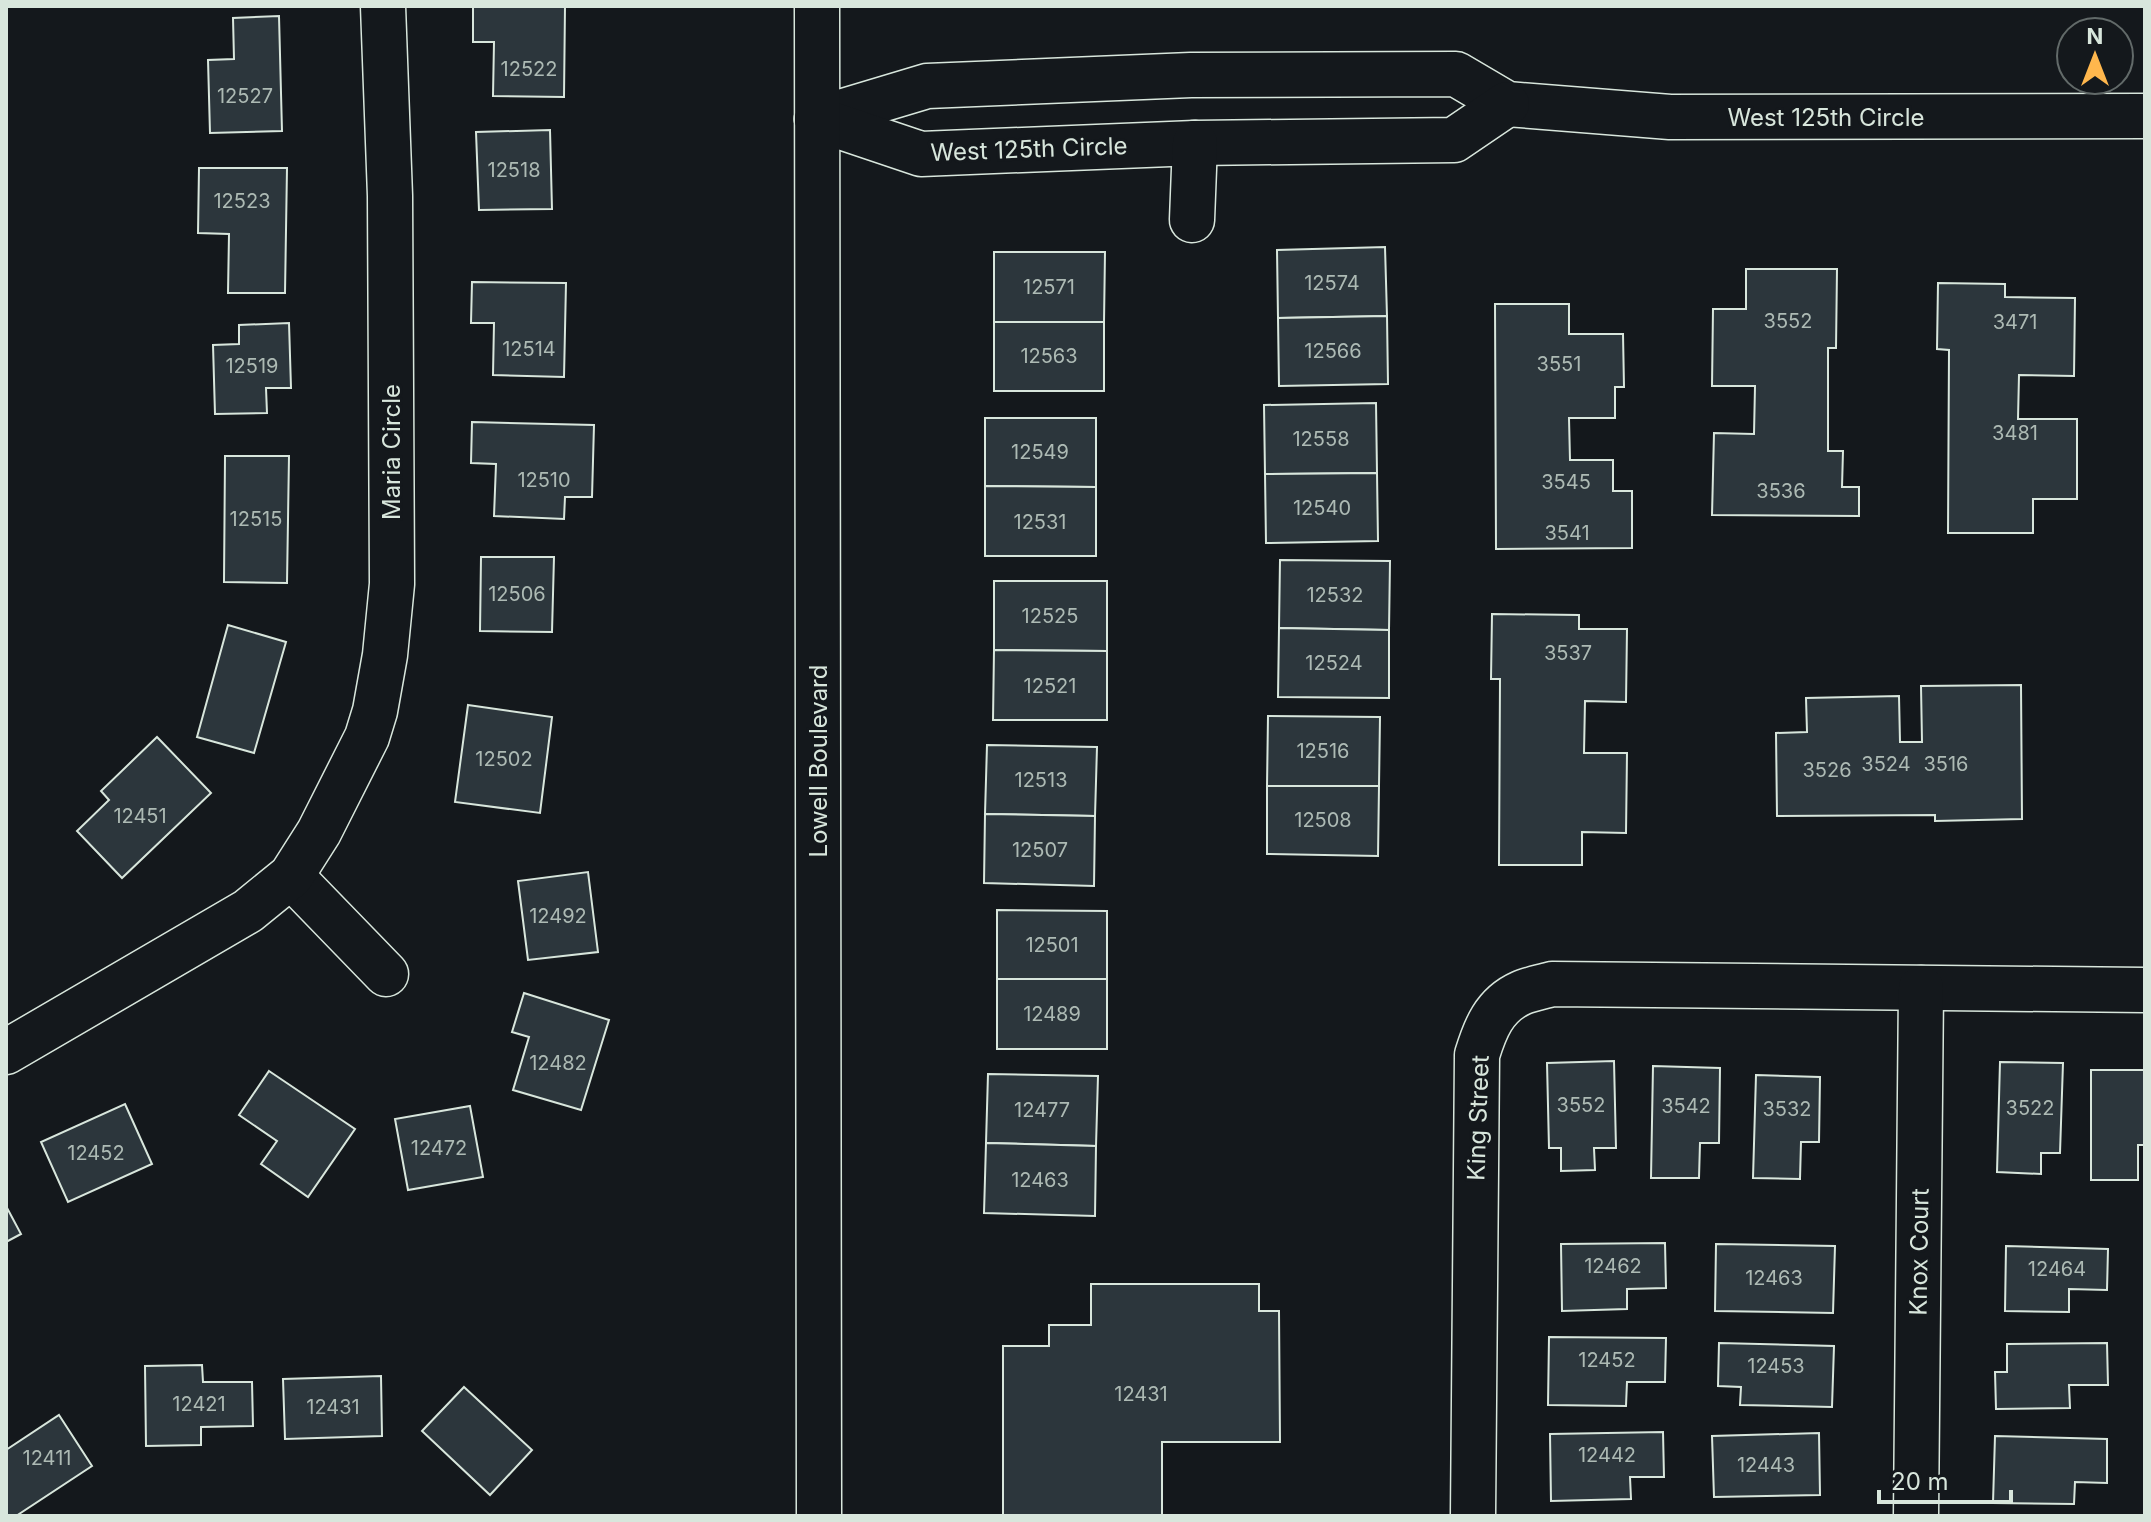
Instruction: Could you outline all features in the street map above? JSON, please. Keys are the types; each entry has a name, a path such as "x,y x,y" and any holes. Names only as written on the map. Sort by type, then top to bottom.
{"street":[{"name":"Maria Circle","path":"6,1052 248,911 291,876 319,832 367,737 375,711 392,584 390,196 383,6"},
{"name":"Lowell Boulevard","path":"817,6 819,1516"},
{"name":"West 125th Circle","path":"817,119 927,86 1191,75 1456,74 1507,104 1670,117 2145,116"},
{"name":"West 125th Circle","path":"817,119 921,154 1195,143 1454,140 1507,104"},
{"path":"1192,220 1195,143"},
{"path":"291,876 386,974"},
{"name":"King Street","path":"1473,1516 1477,1055 1485,1028 1497,1010 1520,993 1552,984 2145,990"},
{"name":"Knox Court","path":"1916,1516 1921,988"}],"building":[{"path":"473,6 565,6 564,97 493,96 494,42 473,42"},
{"path":"279,16 282,131 210,133 208,60 234,59 233,18"},
{"path":"550,130 552,209 479,210 476,132"},
{"path":"199,168 287,168 285,293 228,293 229,234 198,233"},
{"path":"1385,247 1387,316 1278,318 1277,250"},
{"path":"994,252 1105,252 1104,322 994,322"},
{"path":"1746,269 1837,269 1836,348 1828,348 1828,451 1843,451 1842,487 1859,487 1859,516 1712,515 1714,433 1754,434 1755,386 1712,386 1713,309 1746,309"},
{"path":"472,282 566,283 564,377 493,375 494,323 471,323"},
{"path":"1938,283 2005,284 2005,297 2075,298 2074,376 2019,375 2018,419 2077,419 2077,499 2033,499 2033,533 1948,533 1949,350 1937,349"},
{"path":"1495,304 1569,304 1569,334 1623,334 1624,387 1615,387 1615,418 1569,418 1570,460 1613,460 1613,491 1632,491 1632,548 1496,549"},
{"path":"1387,316 1388,384 1279,386 1278,318"},
{"path":"994,322 1104,322 1104,391 994,391"},
{"path":"289,323 291,388 266,388 267,413 215,414 213,345 239,344 239,325"},
{"path":"1376,403 1377,473 1265,474 1264,405"},
{"path":"985,418 1096,418 1096,487 985,486"},
{"path":"472,422 594,425 592,497 565,497 564,519 494,516 496,464 471,463"},
{"path":"225,456 289,456 287,583 224,582"},
{"path":"1377,473 1378,541 1266,543 1265,474"},
{"path":"985,486 1096,487 1096,556 985,556"},
{"path":"481,557 554,557 552,632 480,631"},
{"path":"1280,560 1390,561 1389,630 1279,628"},
{"path":"994,581 1107,581 1107,651 994,650"},
{"path":"1492,614 1579,615 1579,629 1627,629 1626,702 1585,701 1584,753 1627,753 1626,833 1582,832 1582,865 1499,865 1500,679 1491,679"},
{"path":"228,625 286,642 254,753 197,737"},
{"path":"1279,628 1389,630 1389,698 1278,697"},
{"path":"994,650 1107,651 1107,720 993,720"},
{"path":"2021,685 2022,819 1935,821 1935,815 1777,816 1776,733 1807,732 1806,698 1899,696 1900,742 1922,742 1921,686"},
{"path":"468,705 552,717 540,813 455,802"},
{"path":"1268,716 1380,717 1379,786 1267,786"},
{"path":"157,737 211,793 122,878 77,831 109,800 101,791"},
{"path":"987,745 1097,747 1095,816 985,814"},
{"path":"1267,786 1379,786 1378,856 1267,854"},
{"path":"985,814 1095,816 1094,886 984,883"},
{"path":"588,872 598,952 528,960 518,881"},
{"path":"997,910 1107,911 1107,979 997,979"},
{"path":"997,979 1107,979 1107,1049 997,1049"},
{"path":"524,993 609,1020 581,1110 513,1090 529,1037 512,1032"},
{"path":"1614,1061 1616,1148 1594,1148 1595,1170 1561,1171 1561,1148 1549,1148 1547,1063"},
{"path":"2000,1062 2063,1063 2060,1153 2041,1153 2041,1174 1997,1172"},
{"path":"1653,1066 1720,1068 1719,1143 1700,1143 1699,1178 1651,1178"},
{"path":"2091,1070 2145,1070 2145,1145 2138,1145 2138,1180 2091,1180"},
{"path":"269,1071 355,1129 308,1197 261,1164 277,1141 239,1115"},
{"path":"988,1074 1098,1076 1096,1146 986,1143"},
{"path":"1756,1075 1820,1077 1819,1142 1801,1142 1800,1179 1753,1178"},
{"path":"125,1104 152,1164 68,1202 41,1142"},
{"path":"470,1106 483,1177 408,1190 395,1119"},
{"path":"986,1143 1096,1146 1095,1216 984,1213"},
{"path":"6,1206 21,1234 6,1242"},
{"path":"1665,1243 1666,1288 1627,1289 1627,1309 1562,1311 1561,1244"},
{"path":"1716,1244 1835,1246 1833,1313 1715,1311"},
{"path":"2006,1246 2108,1249 2107,1290 2069,1289 2069,1312 2005,1311"},
{"path":"1091,1284 1259,1284 1259,1311 1279,1311 1280,1442 1162,1442 1162,1516 1003,1516 1003,1346 1049,1346 1049,1325 1091,1325"},
{"path":"1549,1337 1666,1338 1665,1382 1627,1382 1626,1406 1548,1405"},
{"path":"1719,1343 1834,1346 1832,1407 1740,1405 1741,1387 1718,1386"},
{"path":"2107,1343 2108,1385 2069,1385 2070,1408 1996,1409 1995,1372 2007,1372 2007,1344"},
{"path":"202,1365 203,1382 252,1382 253,1426 201,1427 201,1445 146,1446 145,1366"},
{"path":"381,1376 382,1436 285,1439 283,1379"},
{"path":"464,1387 532,1450 490,1495 422,1431"},
{"path":"59,1415 92,1466 16,1516 6,1516 6,1450"},
{"path":"1663,1432 1664,1477 1630,1477 1631,1499 1551,1501 1550,1434"},
{"path":"1819,1433 1820,1495 1714,1497 1712,1436"},
{"path":"1995,1436 2107,1439 2107,1483 2075,1482 2074,1504 1993,1503"}]}
